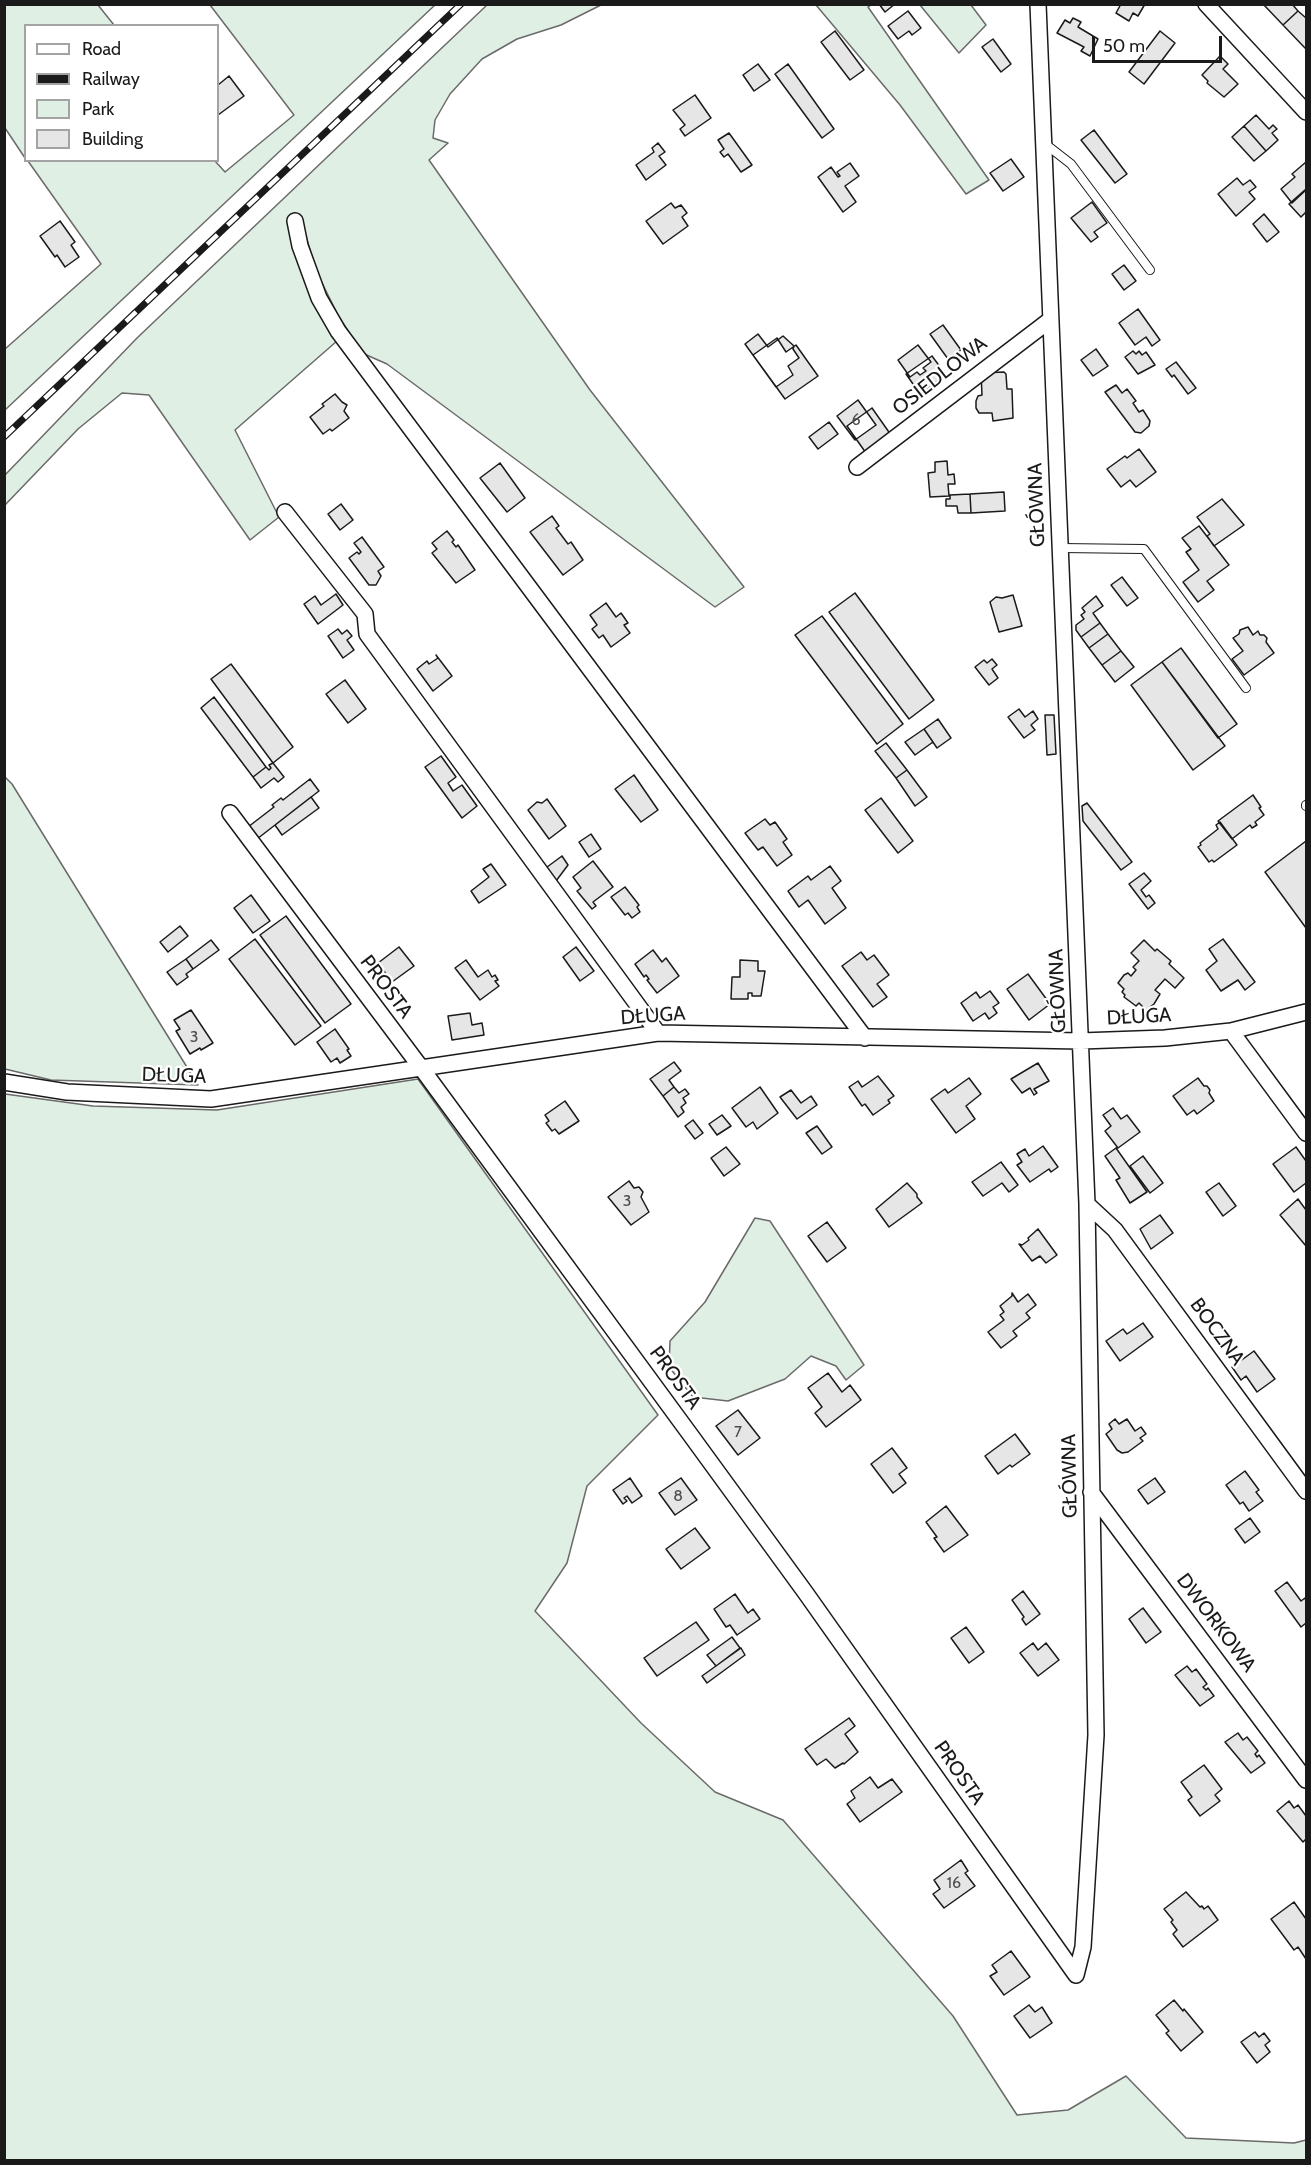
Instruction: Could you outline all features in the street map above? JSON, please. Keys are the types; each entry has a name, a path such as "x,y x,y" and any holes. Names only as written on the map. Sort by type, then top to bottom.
{"street":[{"name":"GŁÓWNA","path":"1038,4 1087,1204 1096,1735 1083,1947 1076,1975"},
{"path":"1206,4 1306,112"},
{"path":"295,221 300,246 319,298 338,330 865,1038"},
{"name":"OSIEDLOWA","path":"857,467 1050,321"},
{"path":"285,513 365,614 367,634 658,1033"},
{"name":"PROSTA","path":"230,813 422,1069 812,1602 1076,1975"},
{"name":"DŁUGA","path":"4,1082 67,1092 212,1099 658,1033 1081,1041 1165,1038 1231,1031 1306,1012"},
{"path":"1231,1031 1306,1133"},
{"name":"BOCZNA","path":"1087,1204 1115,1230 1306,1491"},
{"name":"DWORKOWA","path":"1091,1492 1306,1779"}],"lane":[{"path":"1043,142 1071,164 1150,270"},
{"path":"1060,548 1144,549 1246,688"}],"green space":[{"path":"4,5 98,5 113,24 24,24 24,156 5,128"},
{"path":"210,5 435,5 5,410 5,349 101,264 29,162 216,162 225,172 294,115"},
{"path":"487,5 601,5 561,25 517,39 482,59 450,94 435,120 433,138 448,143 429,160 590,390 744,587 715,607 387,364 362,353 338,315 317,273 302,223 290,230 293,248 309,288 337,341 235,430 279,517 250,540 149,395 122,393 78,429 5,505 5,475 137,338"},
{"path":"816,5 871,5 868,7 989,180 966,194 900,105"},
{"path":"920,5 971,5 986,25 959,53"},
{"path":"4,776 12,784 198,1085 51,1080 5,1069"},
{"path":"418,1079 658,1415 587,1486 567,1563 535,1611 641,1723 715,1792 783,1820 953,2016 1017,2115 1068,2110 1126,2076 1186,2138 1294,2143 1306,2140 1306,2160 5,2160 5,1094 93,1106 217,1110"},
{"path":"755,1218 770,1221 864,1365 846,1380 836,1366 811,1356 785,1379 728,1401 693,1397 669,1367 670,1341 705,1302"}],"building":[{"path":"879,4 895,4 885,12"},
{"path":"1121,4 1145,4 1138,16 1133,13 1129,21 1116,13"},
{"path":"1263,4 1292,4 1298,11 1283,25"},
{"path":"908,11 921,28 912,35 909,31 898,39 888,26"},
{"path":"1298,11 1306,18 1305,48 1283,25"},
{"path":"1073,18 1081,22 1078,27 1098,39 1090,56 1081,51 1084,47 1057,33 1065,20 1070,23"},
{"path":"835,31 864,70 850,80 821,42"},
{"path":"1160,31 1175,43 1144,84 1129,72"},
{"path":"993,39 1011,64 1001,72 982,47"},
{"path":"1220,56 1228,64 1223,69 1238,84 1224,97 1207,83 1208,81 1202,75"},
{"path":"758,64 770,80 754,91 743,75"},
{"path":"788,64 834,129 822,138 775,74"},
{"path":"229,76 244,96 219,114 219,84"},
{"path":"695,95 711,118 685,136 680,129 685,125 673,110"},
{"path":"1256,115 1269,129 1273,125 1277,129 1272,133 1278,140 1266,151 1244,126"},
{"path":"1244,126 1266,151 1254,161 1232,137"},
{"path":"1094,130 1127,174 1115,183 1081,140"},
{"path":"729,133 752,165 741,172 728,154 724,157 720,152 724,149 718,140"},
{"path":"658,143 665,152 659,156 666,165 646,180 636,165 654,152 652,148"},
{"path":"1011,159 1024,177 1003,191 990,173"},
{"path":"1306,162 1306,190 1292,203 1281,189 1295,177 1292,174"},
{"path":"850,163 859,176 845,186 856,202 843,212 818,177 831,167 838,177 840,176 837,172"},
{"path":"1237,178 1243,185 1250,180 1256,187 1249,192 1255,199 1236,216 1218,194"},
{"path":"1306,189 1306,212 1301,217 1289,204"},
{"path":"1092,202 1107,223 1094,232 1098,237 1091,242 1071,218"},
{"path":"671,203 675,208 681,205 687,213 682,217 688,226 663,244 646,221"},
{"path":"1264,214 1279,232 1267,242 1253,224"},
{"path":"60,221 75,242 71,245 79,257 65,267 40,236"},
{"path":"1124,265 1136,281 1124,290 1112,274"},
{"path":"1138,309 1160,340 1152,346 1146,337 1135,345 1119,323"},
{"path":"943,325 961,350 948,359 930,334"},
{"path":"758,334 768,347 783,336 794,346 793,349 799,358 788,366 793,375 776,387 745,344"},
{"path":"777,338 786,352 796,345 818,376 785,399 753,355"},
{"path":"918,345 931,362 923,368 926,371 920,375 917,372 910,377 898,360"},
{"path":"1096,349 1108,366 1093,376 1081,360"},
{"path":"1133,351 1136,354 1139,351 1142,355 1146,352 1155,365 1138,374 1125,357"},
{"path":"932,356 946,375 920,394 906,374"},
{"path":"1176,362 1196,388 1188,394 1174,375 1172,377 1166,369"},
{"path":"1004,372 1007,389 1012,389 1013,418 993,421 992,413 979,413 976,408 978,396 982,395 981,373"},
{"path":"1116,385 1122,393 1127,389 1136,401 1133,403 1139,412 1143,410 1150,421 1149,426 1141,433 1135,432 1105,392"},
{"path":"335,394 347,405 344,411 349,418 332,431 330,429 323,434 310,417"},
{"path":"858,400 876,425 855,440 837,416"},
{"path":"872,408 891,435 866,453 847,426"},
{"path":"829,422 838,434 818,449 809,437"},
{"path":"1139,449 1156,472 1136,487 1130,480 1121,487 1107,469"},
{"path":"947,461 948,475 954,474 955,484 948,484 949,496 930,497 928,473 935,472 935,462"},
{"path":"500,463 525,498 507,512 480,478"},
{"path":"1004,492 1005,511 971,513 970,494"},
{"path":"970,494 971,513 958,513 957,506 946,506 946,499 950,499 950,495"},
{"path":"1222,499 1244,525 1214,546 1207,536 1210,534 1197,517"},
{"path":"341,504 353,520 340,530 328,514"},
{"path":"552,516 559,526 556,528 568,544 571,542 583,560 563,575 530,532"},
{"path":"1199,526 1229,565 1207,581 1214,590 1198,602 1183,582 1199,570 1186,552 1191,549 1182,538"},
{"path":"447,531 454,540 452,542 456,547 458,545 475,570 456,583 432,553 437,549 432,543"},
{"path":"362,537 384,567 378,571 381,576 376,585 369,585 349,558 361,552 354,543"},
{"path":"1122,577 1138,598 1127,606 1111,585"},
{"path":"855,593 934,700 909,719 829,612"},
{"path":"336,594 343,605 318,624 304,604 315,596 321,605"},
{"path":"1013,595 1022,626 999,632 990,602 996,597"},
{"path":"1096,596 1103,606 1093,613 1100,623 1081,637 1076,630 1076,625 1084,619 1081,615 1085,612 1082,608"},
{"path":"606,603 616,617 621,613 628,623 624,625 630,633 611,647 603,635 599,638 592,629 597,625 590,615"},
{"path":"822,616 903,724 877,744 795,635"},
{"path":"1100,623 1108,634 1089,648 1081,637"},
{"path":"1248,627 1253,635 1258,631 1260,635 1267,638 1266,642 1274,653 1244,675 1232,659 1243,651 1233,638 1239,634 1240,630"},
{"path":"338,629 342,634 347,630 352,636 347,640 354,650 343,658 328,636"},
{"path":"1108,634 1121,651 1102,665 1089,648"},
{"path":"1181,648 1237,724 1218,738 1162,662"},
{"path":"1121,651 1134,667 1115,682 1102,665"},
{"path":"436,655 452,676 433,691 417,669 427,661 429,664 438,658"},
{"path":"992,659 997,665 992,669 998,678 989,685 975,667 984,660 987,663"},
{"path":"1162,662 1225,746 1193,770 1131,685"},
{"path":"231,664 293,747 273,763 211,679"},
{"path":"345,680 366,709 348,723 326,694"},
{"path":"214,697 266,767 253,777 201,708"},
{"path":"1019,709 1025,717 1033,711 1038,719 1031,725 1035,730 1024,738 1008,717"},
{"path":"1045,715 1054,715 1056,754 1047,755"},
{"path":"938,719 951,738 937,748 924,729"},
{"path":"924,729 933,742 915,755 905,742"},
{"path":"886,743 907,770 896,778 875,751"},
{"path":"441,756 456,777 448,783 453,791 462,785 477,806 462,818 425,767"},
{"path":"273,763 284,777 278,782 274,778 261,788 253,777 266,767 269,770 271,768 269,765"},
{"path":"907,770 927,797 915,806 896,778"},
{"path":"634,775 658,810 641,822 615,789"},
{"path":"310,779 319,791 257,839 248,827 274,807 272,805 281,798 283,800"},
{"path":"1253,795 1264,815 1255,822 1257,825 1252,828 1250,825 1232,839 1218,821"},
{"path":"311,797 319,808 282,835 275,825"},
{"path":"881,798 913,841 898,853 865,810"},
{"path":"547,799 566,826 549,839 528,810 537,802 542,803"},
{"path":"1087,803 1132,862 1121,870 1083,821 1082,806"},
{"path":"765,819 770,825 775,822 787,839 783,842 792,855 777,866 763,847 758,850 745,833"},
{"path":"1220,822 1237,845 1214,862 1212,860 1209,862 1198,847 1218,829 1216,825"},
{"path":"591,834 601,849 589,857 579,842"},
{"path":"1306,841 1306,928 1265,872"},
{"path":"562,856 568,865 553,885 543,870"},
{"path":"593,861 613,887 593,902 596,906 592,909 577,891 581,888 573,877"},
{"path":"491,864 506,885 479,903 471,891 489,877 483,869"},
{"path":"830,866 841,881 832,888 846,908 825,924 808,900 799,907 788,891 808,876 811,880"},
{"path":"1144,873 1151,881 1141,890 1155,903 1148,909 1129,884"},
{"path":"625,887 639,905 637,907 640,912 632,918 628,913 625,915 611,897"},
{"path":"251,895 270,921 253,933 234,908"},
{"path":"286,916 351,1004 325,1023 260,935"},
{"path":"180,926 188,936 168,952 160,942"},
{"path":"255,939 321,1026 295,1045 229,959"},
{"path":"1223,939 1255,982 1245,990 1238,980 1221,991 1206,970 1217,961 1209,949"},
{"path":"211,940 219,950 193,969 186,959"},
{"path":"1144,940 1155,951 1157,949 1171,961 1169,964 1184,978 1175,988 1165,979 1155,990 1160,994 1154,1004 1146,1010 1139,1003 1136,1006 1124,997 1122,992 1124,989 1118,983 1124,975 1128,973 1131,976 1136,970 1133,967 1139,961 1131,953"},
{"path":"399,947 414,966 392,982 378,963"},
{"path":"576,947 594,971 580,981 563,957"},
{"path":"653,950 662,962 666,958 679,976 657,993 646,975 644,977 635,964"},
{"path":"861,952 867,960 874,955 889,975 877,984 887,997 873,1007 842,966"},
{"path":"186,959 193,969 186,974 188,977 177,985 167,972"},
{"path":"466,960 478,977 488,970 492,977 495,975 498,980 495,981 499,986 480,1000 455,968"},
{"path":"740,960 758,961 758,971 765,971 761,996 752,996 752,993 748,993 748,999 731,999 732,977 740,977"},
{"path":"1028,974 1050,1004 1029,1020 1007,989"},
{"path":"990,991 999,1003 993,1007 997,1013 989,1019 985,1013 973,1021 961,1003 976,992 980,998"},
{"path":"191,1010 213,1043 190,1054 176,1031 180,1029 174,1020"},
{"path":"470,1013 472,1025 482,1023 484,1035 452,1040 448,1016"},
{"path":"335,1029 349,1049 347,1050 351,1056 340,1063 337,1058 331,1062 317,1042"},
{"path":"674,1062 681,1071 669,1080 674,1087 663,1096 650,1079"},
{"path":"1038,1063 1049,1081 1034,1089 1037,1093 1034,1095 1030,1088 1022,1093 1011,1079"},
{"path":"878,1076 894,1096 888,1100 890,1103 873,1115 865,1104 862,1106 849,1087 858,1081 862,1087"},
{"path":"969,1078 981,1094 966,1106 975,1119 956,1133 931,1099 945,1089 948,1093"},
{"path":"1198,1078 1210,1090 1209,1093 1214,1101 1197,1114 1194,1110 1187,1115 1173,1096"},
{"path":"674,1087 679,1093 685,1089 689,1094 683,1098 686,1103 681,1107 684,1112 678,1117 663,1096"},
{"path":"760,1087 778,1113 757,1129 753,1122 746,1127 732,1108"},
{"path":"791,1090 801,1103 811,1096 817,1105 797,1119 780,1097"},
{"path":"565,1101 579,1121 559,1134 555,1129 552,1131 546,1123 549,1121 545,1115"},
{"path":"1113,1108 1121,1119 1127,1115 1140,1132 1118,1148 1105,1131 1111,1126 1103,1115"},
{"path":"722,1115 731,1126 717,1135 709,1124"},
{"path":"693,1120 703,1133 695,1139 685,1126"},
{"path":"817,1126 832,1147 822,1154 806,1133"},
{"path":"1043,1146 1058,1167 1051,1172 1049,1169 1030,1182 1017,1165 1022,1162 1017,1154 1025,1149 1029,1156"},
{"path":"726,1147 740,1164 724,1176 711,1158"},
{"path":"1296,1147 1306,1161 1306,1183 1294,1192 1273,1164"},
{"path":"1116,1148 1147,1192 1130,1203 1116,1180 1120,1178 1105,1156"},
{"path":"1143,1156 1163,1183 1150,1193 1130,1166"},
{"path":"1001,1162 1018,1185 1009,1192 1002,1183 983,1196 972,1182"},
{"path":"629,1181 634,1188 639,1187 643,1192 641,1197 649,1212 631,1225 608,1197"},
{"path":"907,1183 922,1203 889,1227 876,1209"},
{"path":"1219,1183 1236,1206 1223,1216 1206,1192"},
{"path":"1298,1199 1306,1210 1306,1246 1280,1215"},
{"path":"1160,1215 1173,1233 1151,1249 1140,1229"},
{"path":"827,1222 846,1248 827,1262 808,1236"},
{"path":"1038,1229 1057,1255 1046,1263 1040,1256 1032,1261 1019,1244 1022,1245 1029,1240 1028,1238"},
{"path":"1012,1293 1018,1302 1028,1294 1036,1305 1026,1313 1030,1318 1013,1331 1017,1336 1001,1348 988,1332 1004,1320 1000,1315 1004,1312 1000,1306 1012,1296"},
{"path":"1143,1323 1153,1337 1120,1361 1106,1341 1123,1329 1127,1334"},
{"path":"1254,1351 1275,1379 1257,1392 1246,1376 1241,1380 1232,1367"},
{"path":"828,1373 842,1392 850,1385 861,1400 826,1427 815,1413 822,1407 808,1388"},
{"path":"738,1410 760,1438 738,1455 716,1426"},
{"path":"1115,1419 1119,1424 1127,1419 1135,1431 1141,1427 1146,1434 1140,1438 1143,1441 1128,1452 1122,1453 1117,1450 1106,1434 1112,1429 1109,1424"},
{"path":"1015,1434 1030,1454 998,1474 985,1456"},
{"path":"892,1448 907,1468 899,1474 906,1483 893,1493 871,1464"},
{"path":"1245,1471 1259,1490 1256,1492 1263,1501 1249,1511 1243,1502 1240,1504 1226,1485"},
{"path":"630,1478 642,1496 632,1503 627,1496 624,1498 627,1501 623,1504 613,1490"},
{"path":"681,1478 697,1500 675,1515 659,1493"},
{"path":"1155,1478 1165,1492 1148,1504 1138,1490"},
{"path":"946,1506 968,1535 944,1552 926,1522"},
{"path":"1250,1518 1260,1532 1245,1543 1235,1529"},
{"path":"695,1528 710,1548 681,1569 666,1549"},
{"path":"1287,1582 1301,1601 1305,1598 1306,1600 1306,1623 1301,1627 1275,1591"},
{"path":"1023,1591 1040,1614 1026,1625 1022,1619 1024,1617 1012,1600"},
{"path":"735,1594 748,1613 753,1609 760,1619 737,1635 730,1625 726,1627 714,1609"},
{"path":"1143,1608 1161,1632 1146,1643 1129,1619"},
{"path":"696,1622 709,1640 657,1676 644,1658"},
{"path":"966,1627 984,1652 969,1663 951,1638"},
{"path":"732,1637 740,1648 716,1666 707,1655"},
{"path":"1033,1643 1038,1650 1046,1643 1059,1660 1038,1676 1020,1653"},
{"path":"741,1648 745,1655 707,1683 702,1676"},
{"path":"1187,1666 1192,1672 1196,1669 1207,1684 1203,1687 1206,1690 1208,1688 1214,1696 1200,1706 1175,1675"},
{"path":"849,1718 855,1726 845,1734 858,1752 844,1764 835,1768 826,1759 817,1765 805,1749"},
{"path":"1238,1733 1243,1740 1247,1737 1258,1751 1255,1754 1257,1757 1259,1755 1265,1763 1251,1773 1225,1742"},
{"path":"1204,1765 1222,1789 1215,1795 1220,1801 1200,1816 1188,1800 1192,1797 1181,1782"},
{"path":"870,1777 878,1788 892,1779 902,1792 860,1822 847,1804 855,1798 851,1791"},
{"path":"1289,1801 1294,1808 1298,1805 1306,1816 1306,1839 1303,1842 1277,1811"},
{"path":"961,1860 968,1871 965,1873 975,1886 944,1908 933,1894 940,1889 934,1880"},
{"path":"1186,1892 1200,1907 1204,1909 1208,1906 1218,1920 1183,1947 1173,1934 1177,1930 1171,1922 1173,1920 1164,1909"},
{"path":"1294,1902 1306,1919 1306,1959 1298,1947 1294,1950 1271,1919"},
{"path":"1011,1951 1030,1977 1004,1995 990,1976 997,1972 992,1965"},
{"path":"1174,2000 1203,2032 1181,2051 1166,2033 1169,2031 1156,2015"},
{"path":"1029,2005 1035,2012 1042,2007 1052,2023 1030,2038 1014,2016"},
{"path":"1255,2032 1259,2037 1264,2033 1270,2041 1265,2045 1270,2052 1257,2063 1241,2042"}],"railway":[{"path":"4,437 461,4"}]}
